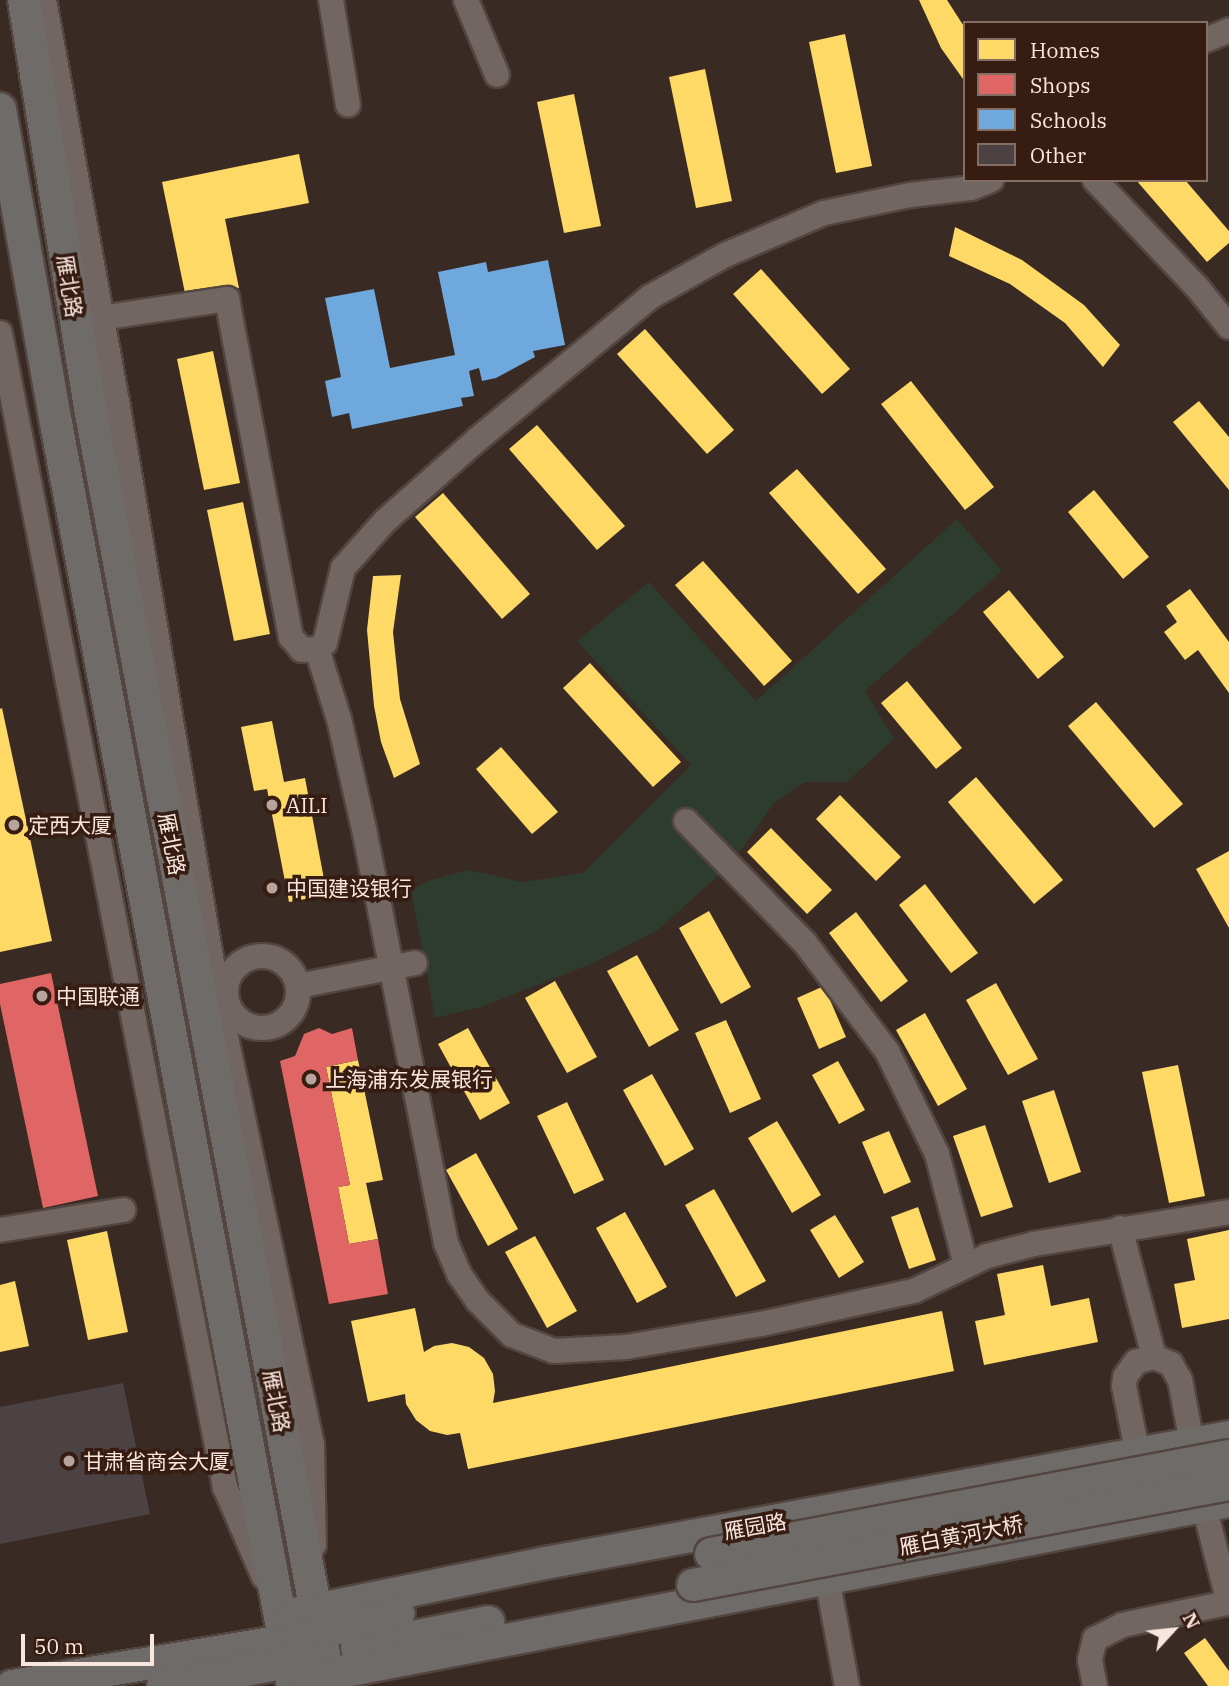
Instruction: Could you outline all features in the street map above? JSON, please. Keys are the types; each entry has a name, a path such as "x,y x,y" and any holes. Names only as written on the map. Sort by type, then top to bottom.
{"main road":[{"name":"雁北路","path":"24,0 89,320 215,999 325,1657"},
{"name":"雁北路","path":"0,109 288,1662"},
{"name":"雁园路","path":"325,1657 545,1563 1229,1437"},
{"name":"雁白黄河大桥","path":"711,1554 1229,1457"},
{"name":"雁白黄河大桥","path":"692,1585 1229,1484"},
{"name":"雁园路","path":"12,1686 325,1657 827,1578 1217,1503"},
{"name":"雁园路","path":"325,1657 407,1611 711,1554"},
{"name":"雁园路","path":"163,1686 325,1657 410,1636 692,1585"}],"street":[{"path":"44,0 89,320 227,299 291,637 302,650 317,649 325,643 343,568 384,521 479,438 650,297 725,255 824,213 910,195 971,188 987,182"},
{"path":"331,0 348,105"},
{"path":"466,0 497,75"},
{"path":"1208,39 1229,30"},
{"path":"1097,182 1197,287 1229,327"},
{"path":"0,333 225,1487 288,1662"},
{"path":"317,649 338,719 364,829 446,1243 459,1274 478,1301 512,1335 554,1351 626,1346 761,1324 914,1291 966,1265 1034,1244 1229,1212"},
{"path":"686,821 805,943 887,1051 937,1154 966,1265"},
{"path":"165,1006 215,999 242,1022 269,1028 282,1023 292,1013 298,1000 298,986 293,973 283,963 270,957 256,956 243,961 233,971 215,999"},
{"path":"298,986 415,963"},
{"path":"0,1230 123,1210"},
{"path":"1120,1228 1154,1357"},
{"path":"1095,1686 1090,1660 1095,1639 1122,1625 1228,1603 1217,1503 1192,1444 1177,1371 1163,1359 1154,1357 1136,1362 1125,1377 1124,1386 1138,1455"},
{"path":"827,1578 846,1686"}],"green space":[{"path":"957,519 1002,571 865,691 894,739 847,782 805,782 774,803 731,864 658,930 591,964 484,1006 435,1018 411,890 428,881 468,870 522,882 583,873 691,765 577,641 649,582 756,701"}],"building: Homes":[{"path":"919,0 947,0 963,25 963,79 941,48"},
{"path":"845,34 872,166 836,173 809,42"},
{"path":"705,69 732,201 696,208 669,77"},
{"path":"574,94 601,226 564,233 537,102"},
{"path":"299,154 309,203 225,219 239,288 186,298 162,182"},
{"path":"1138,182 1187,182 1229,231 1229,243 1207,262"},
{"path":"955,227 1022,260 1084,305 1120,345 1103,367 1065,323 1010,284 949,256"},
{"path":"761,269 850,369 822,394 733,294"},
{"path":"645,329 734,430 707,454 617,354"},
{"path":"213,351 240,483 204,490 177,359"},
{"path":"911,381 994,487 965,510 881,404"},
{"path":"1199,401 1229,437 1229,490 1173,422"},
{"path":"537,425 625,526 597,550 509,449"},
{"path":"797,469 886,569 858,594 769,493"},
{"path":"1094,490 1149,557 1123,579 1068,512"},
{"path":"443,493 530,594 502,619 415,517"},
{"path":"243,502 270,634 234,641 207,510"},
{"path":"703,561 792,661 764,686 675,585"},
{"path":"401,575 393,632 400,699 420,764 394,778 381,742 374,706 367,630 373,576"},
{"path":"1190,589 1229,642 1229,693 1198,650 1185,660 1164,632 1177,622 1166,606"},
{"path":"1009,590 1064,657 1038,679 983,612"},
{"path":"590,663 681,762 653,787 563,688"},
{"path":"907,681 962,748 936,769 881,703"},
{"path":"1096,702 1183,804 1154,828 1068,726"},
{"name":"定西大厦","path":"2,708 52,941 0,952 0,709"},
{"path":"272,721 284,782 305,778 327,895 289,902 267,789 254,791 241,727"},
{"path":"501,747 558,812 532,834 476,769"},
{"path":"976,777 1063,880 1034,904 948,802"},
{"path":"840,795 901,857 876,881 816,819"},
{"path":"771,828 832,890 807,914 747,852"},
{"path":"1229,851 1229,928 1196,869"},
{"path":"925,884 978,953 951,973 899,905"},
{"path":"709,911 751,987 721,1004 679,928"},
{"path":"856,912 908,981 881,1002 829,933"},
{"path":"637,955 679,1030 649,1047 607,971"},
{"path":"555,981 597,1057 567,1073 525,998"},
{"path":"996,983 1038,1059 1008,1075 966,1000"},
{"path":"824,986 846,1037 819,1049 797,998"},
{"path":"925,1013 967,1089 938,1106 896,1030"},
{"path":"726,1020 761,1099 730,1113 695,1033"},
{"path":"468,1028 510,1103 480,1120 438,1044"},
{"path":"358,1060 383,1180 366,1183 378,1239 349,1244 338,1187 350,1185 326,1067"},
{"path":"838,1061 865,1110 839,1124 812,1075"},
{"path":"1178,1065 1205,1196 1169,1203 1142,1072"},
{"path":"652,1074 694,1149 665,1166 623,1090"},
{"path":"1054,1090 1081,1172 1049,1183 1022,1101"},
{"path":"567,1102 604,1180 574,1194 537,1116"},
{"path":"777,1121 821,1195 792,1213 748,1138"},
{"path":"985,1125 1013,1207 981,1217 953,1136"},
{"path":"889,1131 911,1182 884,1194 862,1142"},
{"path":"476,1153 518,1229 488,1246 446,1170"},
{"path":"714,1189 766,1281 736,1297 685,1205"},
{"path":"918,1207 936,1260 909,1269 891,1217"},
{"path":"625,1212 667,1287 637,1303 596,1228"},
{"path":"835,1215 864,1262 839,1278 810,1230"},
{"path":"1229,1230 1229,1319 1182,1328 1174,1284 1195,1280 1187,1239"},
{"path":"107,1231 128,1332 88,1340 67,1240"},
{"path":"535,1236 577,1311 547,1328 505,1252"},
{"path":"1043,1265 1051,1306 1089,1298 1098,1342 984,1365 975,1321 1005,1315 997,1274"},
{"path":"15,1281 29,1346 0,1352 0,1285"},
{"path":"415,1308 424,1352 434,1346 452,1343 469,1347 484,1358 493,1374 493,1403 942,1311 954,1371 468,1469 460,1433 447,1435 430,1431 416,1420 406,1404 405,1394 368,1402 351,1321"},
{"path":"1205,1638 1229,1671 1229,1686 1208,1686 1184,1653"}],"building: Shops":[{"path":"51,973 98,1196 43,1208 0,1004 0,984"},
{"path":"319,1028 332,1034 352,1028 358,1060 326,1067 350,1185 338,1187 349,1244 378,1239 388,1294 329,1304 280,1061 295,1056 304,1034"}],"building: Schools":[{"path":"548,260 565,345 533,351 535,357 496,378 482,381 479,368 469,371 474,396 461,398 463,406 352,429 349,413 332,417 325,381 341,377 325,298 374,289 390,368 455,355 438,272 486,262 488,272"}],"building: Other":[{"name":"甘肃省商会大厦","path":"123,1383 150,1514 0,1544 0,1407"}],"place":[{"name":"AILI","path":"272,805"},
{"name":"定西大厦","path":"14,825"},
{"name":"中国建设银行","path":"272,888"},
{"name":"中国联通","path":"42,996"},
{"name":"上海浦东发展银行","path":"311,1079"},
{"name":"甘肃省商会大厦","path":"69,1461"}]}
